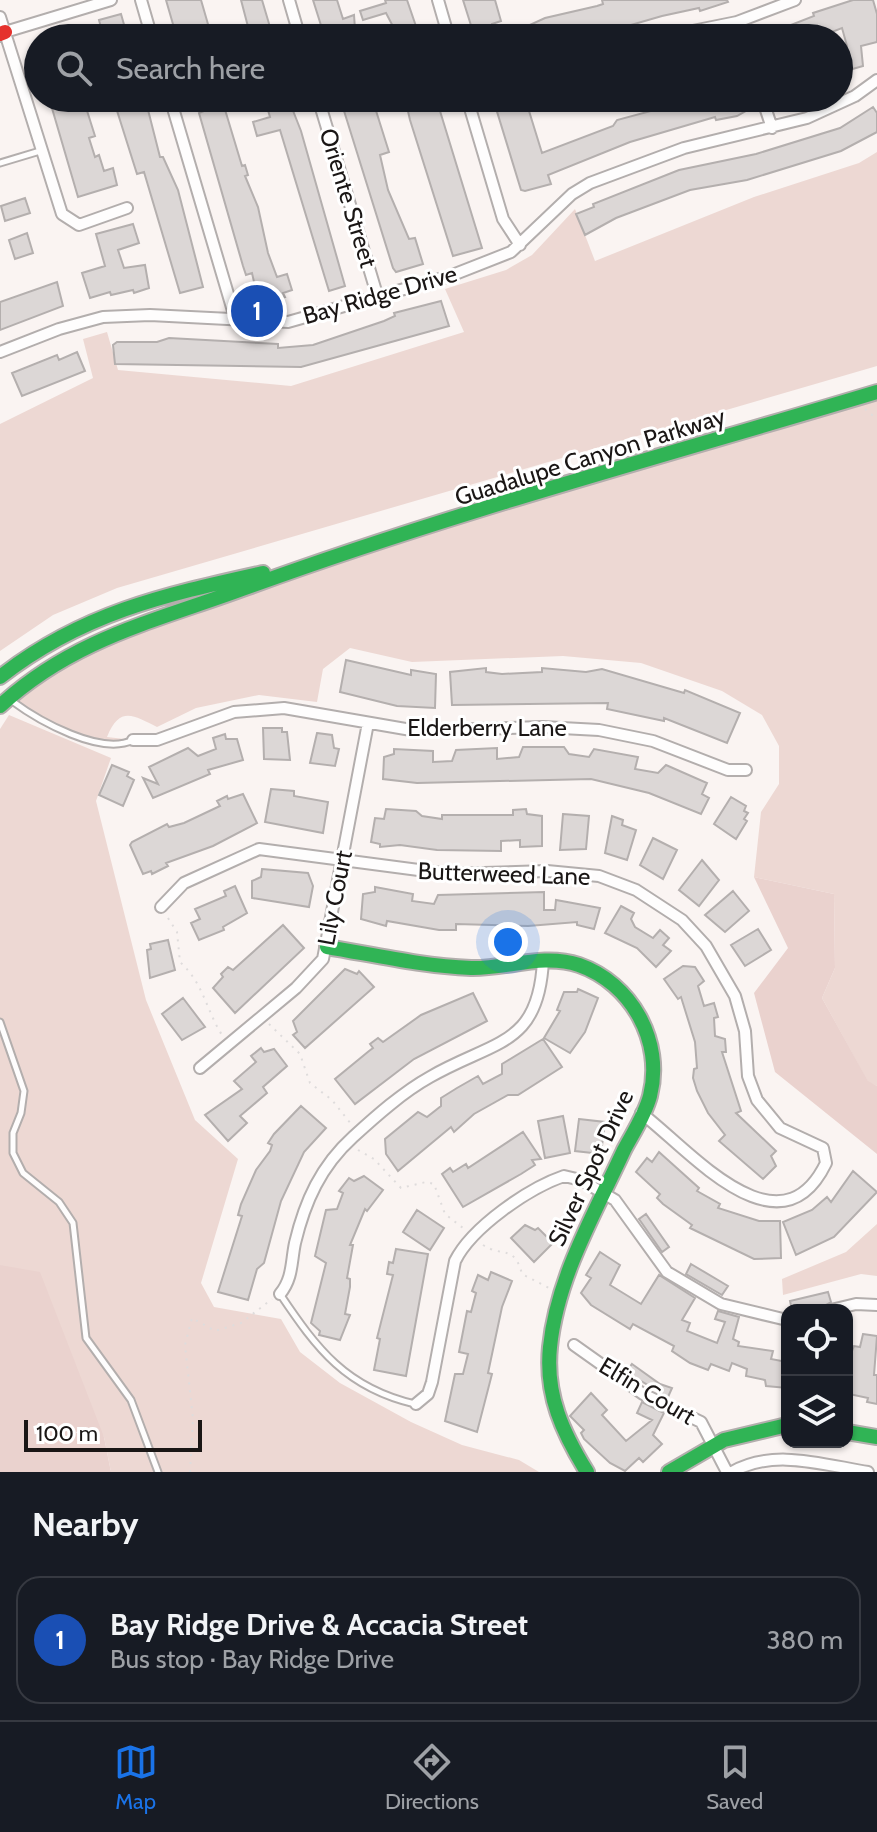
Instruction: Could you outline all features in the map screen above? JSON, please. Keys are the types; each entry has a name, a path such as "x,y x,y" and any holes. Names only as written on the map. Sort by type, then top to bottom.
{"main road":[{"name":"Guadalupe Canyon Parkway","path":"4,702 43,668 88,641 315,562 877,392"},
{"name":"Guadalupe Canyon Parkway","path":"0,677 44,643 101,613 145,599 315,562"},
{"name":"Silver Spot Drive","path":"327,947 474,969 543,960 577,965 610,981 636,1009 648,1035 654,1062 650,1099 579,1244 562,1292 549,1357 549,1395 560,1432 587,1472"},
{"path":"669,1472 713,1444 751,1430 781,1426"},
{"path":"853,1433 877,1437"}],"street":[{"path":"32,24 111,0"},
{"path":"141,0 148,24"},
{"path":"289,0 296,24"},
{"path":"438,0 445,24"},
{"path":"727,24 795,0"},
{"path":"0,17 2,33 24,101"},
{"path":"2,33 24,26"},
{"name":"Bay Ridge Drive","path":"853,96 877,80"},
{"path":"27,112 56,203 67,219 86,224 127,208"},
{"path":"174,112 236,321"},
{"name":"Oriente Street","path":"322,112 378,298"},
{"path":"471,112 503,219 520,245"},
{"path":"767,112 772,128"},
{"name":"Bay Ridge Drive","path":"0,352 103,317 150,315 288,322 378,298 500,258 520,245 557,208 590,183 684,148 772,128 823,112"},
{"name":"Elderberry Lane","path":"133,740 157,740 211,717 257,709 297,710 417,731 562,727 599,730 653,741 728,770 746,770"},
{"name":"Lily Court","path":"200,1068 263,1018 315,970 327,947 368,723"},
{"name":"Butterweed Lane","path":"161,907 184,883 259,849 449,874 560,872 599,876 636,890 682,920 706,946 735,996 745,1031 748,1076 757,1100 780,1128 823,1148 827,1157 822,1172 811,1184 787,1198 755,1198 710,1175 641,1113"},
{"path":"280,1294 289,1283 298,1233 314,1186 324,1169 354,1135 427,1079 503,1042 526,1024 539,1001 543,960"},
{"path":"416,1404 428,1394 432,1382 455,1261 472,1235 552,1180 564,1176 605,1193 620,1205 667,1272 728,1307 781,1319"},
{"path":"853,1305 877,1305"},
{"name":"Elfin Court","path":"574,1345 643,1394 694,1417 706,1428 730,1472"},
{"path":"730,1472 750,1464 786,1459 868,1472"}],"lane":[{"path":"0,163 40,151"},
{"path":"4,702 61,729 109,746 133,740"},
{"path":"0,1022 24,1091 12,1142 23,1173 59,1202 73,1223 86,1338 131,1400 158,1472"},
{"path":"280,1294 311,1341 342,1371 379,1393 416,1404"}],"path":[{"path":"161,907 177,932 180,962 193,973 207,997 212,1019 230,1046"},
{"path":"263,1018 288,1046 300,1054 310,1083 349,1119 359,1152 374,1159 401,1188 426,1182 434,1184 445,1214 491,1251 506,1250 518,1260 522,1274 562,1292"},
{"path":"190,1472 193,1419 185,1345 192,1318 215,1331 241,1323 280,1294"}],"shaded area":[{"path":"877,152 877,366 117,588 53,615 0,651 0,424 93,378 83,339 107,332 118,370 291,386 464,332 445,289 506,270 532,255 575,209 595,261 754,197 859,163"},
{"path":"877,392 877,1086 868,1082 822,998 835,968 834,894 754,877 761,812 779,784 779,746 762,715 722,691 641,663 563,656 412,662 350,648 323,669 317,702 259,695 196,708 157,727 134,717 122,717 107,737 133,740 119,744 103,744 69,732 8,698 88,641"},
{"path":"9,715 111,758 96,801 146,1000 195,1120 238,1159 201,1283 214,1307 281,1319 300,1352 340,1383 411,1422 462,1445 519,1460 539,1472 111,1472 104,1437 0,1265 0,729"},
{"path":"754,877 834,894 835,968 822,998 868,1081 877,1086 877,1154 775,1072 754,993 788,948"},
{"path":"877,1224 877,1276 861,1274 783,1295 782,1279 846,1252"},
{"path":"0,1265 40,1272 104,1437 111,1472 0,1472"}],"building":[{"path":"166,0 201,0 208,24 173,24"},
{"path":"241,0 262,0 269,24 247,24"},
{"path":"313,0 337,0 343,19 354,15 355,24 321,24"},
{"path":"385,0 407,0 415,24 392,24 386,13 363,20 360,11 386,3"},
{"path":"463,0 495,0 501,21 471,24"},
{"path":"602,0 728,2 634,24 532,24 603,4"},
{"path":"853,0 873,0 877,14 877,42 861,46 863,66 853,69 853,24 794,24 814,16 813,13"},
{"path":"121,14 124,24 100,24 99,20"},
{"path":"873,107 877,113 877,132 841,151 747,180 690,190 616,218 585,235 576,214 594,207 593,204 679,170 756,154 840,128"},
{"path":"53,112 87,112 95,136 89,138 95,157 99,155 104,171 113,168 117,185 78,197"},
{"path":"117,112 149,112 160,157 163,157 178,190 203,287 180,293 144,172 137,174"},
{"path":"226,112 242,166 245,165 248,175 245,176 258,207 277,277 287,274 292,290 283,293 285,297 259,304 252,273 246,275 243,266 199,113"},
{"path":"269,112 294,112 345,286 329,291 280,130 257,136 253,122 270,117"},
{"path":"344,112 376,112 389,152 380,155 388,190 409,239 415,238 423,264 396,272"},
{"path":"408,112 440,112 482,248 453,256"},
{"path":"497,112 529,112 542,153 613,126 617,120 647,112 744,112 716,120 715,117 630,142 548,175 551,184 521,190"},
{"path":"25,198 30,213 5,221 1,206"},
{"path":"133,224 139,243 118,250 124,268 145,265 149,288 134,293 133,290 111,295 110,292 90,298 82,273 105,266 96,234"},
{"path":"27,233 33,253 15,259 9,240"},
{"path":"57,282 63,306 0,330 0,302"},
{"path":"441,301 449,326 301,367 115,364 113,345 117,342 157,342 169,338 278,344 278,348 313,345 384,321 395,316 394,313"},
{"path":"77,352 85,371 22,396 12,373 57,355 59,360"},
{"path":"346,660 411,675 411,670 436,674 435,708 397,706 340,692"},
{"path":"486,668 486,672 502,674 542,672 542,668 586,672 602,669 684,693 685,690 740,713 727,743 664,718 664,721 607,709 608,703 452,705 450,672"},
{"path":"263,728 282,728 282,732 287,732 290,760 264,759"},
{"path":"317,733 332,735 334,748 339,749 335,766 310,763"},
{"path":"225,734 226,739 237,739 243,760 208,770 210,774 153,798 143,778 158,784 149,767 188,748 198,756 216,749 213,738"},
{"path":"523,747 564,747 569,754 589,757 594,749 638,757 635,769 658,773 666,765 707,783 702,794 709,798 701,814 649,793 591,779 417,783 383,779 384,757 394,754 394,749 433,751 433,762 452,761 456,750 497,748 497,759 519,757"},
{"path":"112,765 129,772 127,776 134,780 123,806 99,795"},
{"path":"271,789 294,791 294,796 328,802 323,833 265,822"},
{"path":"243,794 257,823 213,846 166,863 168,866 152,874 151,871 143,874 130,845 132,842 167,824 169,827 184,823 220,806 217,801 227,796 228,799"},
{"path":"731,797 746,806 744,811 748,813 744,819 747,821 736,839 714,824"},
{"path":"386,809 416,811 422,816 442,819 442,815 513,815 513,810 526,809 527,814 542,816 542,846 520,847 520,840 501,841 501,851 437,850 400,845 380,847 380,844 371,842 375,818 384,819"},
{"path":"563,814 589,816 586,849 560,850"},
{"path":"612,816 623,820 622,825 636,830 627,860 605,853"},
{"path":"653,838 677,850 663,879 640,865"},
{"path":"702,860 719,880 699,906 679,890"},
{"path":"262,869 308,873 313,886 309,907 252,898 252,881 261,877"},
{"path":"235,886 247,913 223,927 224,930 199,940 191,923 200,919 195,909 226,896 224,891"},
{"path":"375,887 413,894 412,901 434,904 438,895 544,892 544,910 555,910 556,900 600,908 594,929 577,925 577,922 528,926 456,924 456,930 387,921 386,926 361,919 363,894 375,892"},
{"path":"733,891 749,911 725,932 705,915"},
{"path":"621,906 634,913 631,919 635,927 653,938 660,930 669,938 663,945 671,951 656,967 637,948 605,933"},
{"path":"283,925 304,948 235,1013 213,988 228,967 233,970"},
{"path":"758,929 771,950 745,966 731,945"},
{"path":"168,940 175,970 150,978 147,950 151,949 150,944"},
{"path":"683,966 695,967 704,981 698,986 704,1006 714,1003 718,1017 714,1018 715,1036 725,1039 726,1052 722,1052 741,1111 736,1113 776,1151 771,1156 776,1166 763,1179 719,1141 725,1135 708,1113 697,1091 693,1078 694,1069 697,1068 695,1042 681,997 678,999 664,979"},
{"path":"345,969 357,974 359,971 374,987 305,1048 293,1035 297,1032 293,1021"},
{"path":"578,989 598,998 585,1032 570,1053 544,1038 560,1011 557,1010 564,992 577,992"},
{"path":"473,993 487,1021 414,1059 355,1104 335,1079 373,1048 370,1044 378,1038 383,1042 421,1015"},
{"path":"183,998 205,1027 182,1040 162,1014"},
{"path":"543,1039 562,1067 518,1095 508,1095 474,1114 454,1132 451,1127 398,1171 386,1154 385,1139 418,1112 427,1117 441,1106 441,1098 478,1076 483,1084 502,1074 502,1064"},
{"path":"261,1048 264,1052 274,1049 287,1066 263,1087 267,1093 240,1116 247,1123 228,1141 205,1115 242,1089 234,1081 256,1062 251,1056"},
{"path":"301,1106 326,1128 304,1152 281,1201 264,1263 257,1269 248,1300 218,1292 242,1216 238,1215 241,1204 256,1170 270,1151 272,1145 268,1143"},
{"path":"563,1116 570,1153 545,1158 538,1121"},
{"path":"579,1119 605,1122 601,1154 575,1151"},
{"path":"523,1132 541,1159 532,1160 535,1165 463,1207 442,1174 450,1168 453,1172 466,1164 468,1168"},
{"path":"659,1152 699,1188 697,1191 720,1204 718,1208 759,1221 780,1221 781,1258 754,1259 690,1228 692,1225 663,1204 657,1198 660,1194 636,1172 647,1158 652,1162"},
{"path":"853,1171 877,1192 834,1237 796,1255 783,1222 812,1210 827,1197 831,1202"},
{"path":"364,1176 383,1190 367,1211 365,1209 350,1245 353,1245 347,1278 350,1279 350,1287 345,1314 350,1315 340,1340 319,1335 320,1331 311,1323 326,1263 315,1256 326,1210 337,1209 343,1193 339,1191 349,1178 354,1181"},
{"path":"417,1210 444,1228 430,1250 403,1232"},
{"path":"646,1214 669,1247 662,1252 639,1219"},
{"path":"525,1225 535,1230 538,1228 553,1243 534,1262 511,1238"},
{"path":"396,1249 428,1254 406,1376 374,1370 380,1339 377,1338 393,1275 387,1274 389,1262 393,1263"},
{"path":"600,1252 620,1265 610,1285 641,1304 659,1275 695,1298 682,1320 690,1323 687,1331 717,1343 725,1322 715,1319 718,1311 739,1317 733,1339 739,1342 738,1346 773,1351 771,1359 781,1361 781,1387 766,1386 765,1380 746,1376 747,1369 732,1363 729,1371 711,1364 708,1370 690,1363 672,1351 674,1346 633,1324 630,1329 591,1305 581,1293 591,1278 586,1275"},
{"path":"691,1264 728,1286 722,1295 686,1274"},
{"path":"491,1272 512,1281 502,1307 488,1373 492,1374 477,1432 445,1421 455,1374 463,1374 468,1354 459,1352 467,1311 471,1312 476,1293 472,1291 478,1275 488,1280"},
{"path":"828,1292 831,1302 791,1304 790,1301"},
{"path":"863,1334 877,1336 874,1375 877,1375 877,1404 853,1395 853,1348 860,1347"},
{"path":"632,1364 660,1384 672,1388 668,1397 626,1372"},
{"path":"591,1393 607,1410 602,1415 626,1441 652,1420 637,1413 642,1402 664,1413 653,1435 662,1444 643,1462 639,1458 625,1471 610,1463 584,1439 581,1433 584,1430 570,1416"}],"traffic: fast":[{"path":"0,706 28,683 87,647 149,622 482,509 877,392"},
{"path":"0,677 62,637 125,609 263,573"},
{"path":"327,947 453,967 538,961 579,965 614,985 639,1017 652,1055 650,1096 569,1271 560,1296 550,1347 553,1397 570,1443 587,1472"},
{"path":"669,1472 724,1440 781,1426"},
{"path":"853,1433 877,1437"}],"traffic: jam":[{"path":"0,34 5,32"}],"place":[{"name":"Bay Ridge Drive & Accacia Street","path":"257,311"}]}
